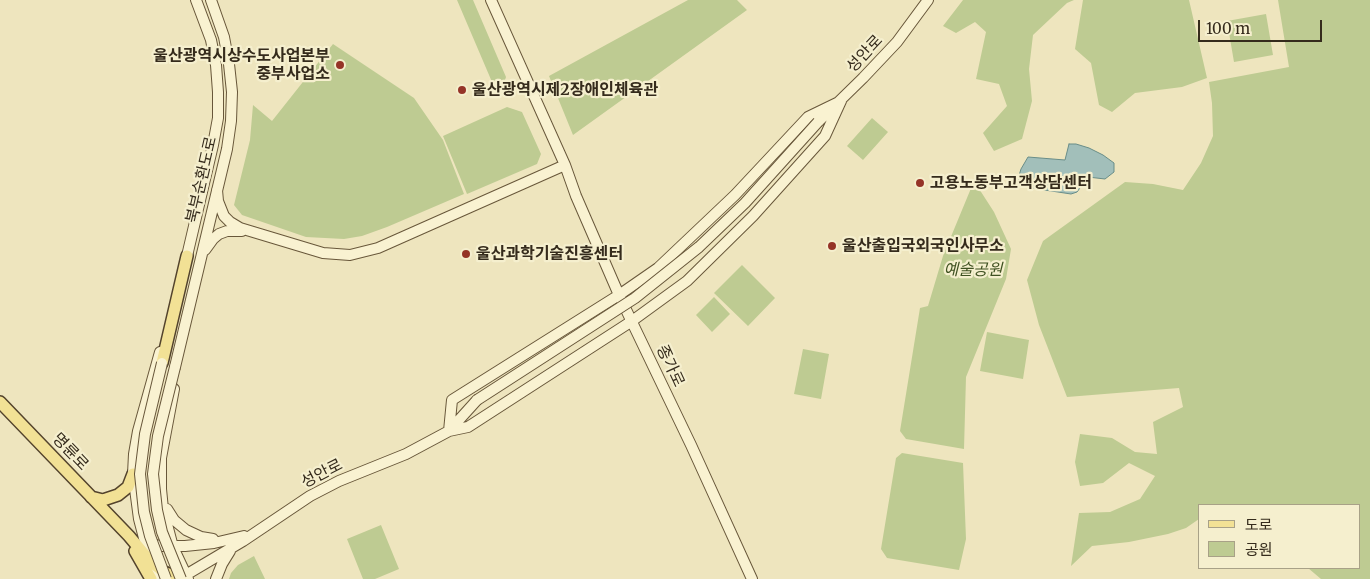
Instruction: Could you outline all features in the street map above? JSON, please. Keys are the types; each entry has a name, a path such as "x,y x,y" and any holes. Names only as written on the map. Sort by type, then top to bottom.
{"main road":[{"name":"북부순환도로","path":"159,363 187,256"},
{"name":"명륜로","path":"0,402 117,525"},
{"path":"91,497 103,500 118,495 128,487 133,474"},
{"path":"117,525 158,579"},
{"path":"117,525 129,536 147,564 182,578"}],"street":[{"name":"북부순환도로","path":"187,256 214,145 218,118 216,65 211,40 196,0"},
{"name":"북부순환도로","path":"177,367 200,260 227,149 231,121 232,92 224,37 211,0"},
{"name":"종가로","path":"491,0 565,165 576,196 618,295 632,321 752,579"},
{"name":"성안로","path":"182,578 232,544 262,529 310,496 406,454 449,432 477,400 635,298 699,247 745,203 818,122 897,42 928,0"},
{"path":"841,100 825,136 753,216 687,281 632,321 468,427 449,432 452,400 658,268 728,202 808,117 841,100"},
{"path":"217,190 218,201 224,216 230,222 251,232 324,253 350,255 378,248 565,165"},
{"path":"200,260 207,247 219,234 227,231 251,232"},
{"path":"147,564 137,510 133,474 134,454 138,431 159,363"},
{"path":"158,579 144,512 140,474 145,434 159,363"},
{"path":"177,367 161,458 161,489 164,509 182,578"},
{"path":"177,367 158,436 153,474 157,510 162,532 182,578"},
{"path":"161,489 169,512 174,520 186,530 210,539 232,544"},
{"path":"129,536 144,542 173,547 232,544"},
{"path":"216,579 232,544"}],"green space":[{"path":"457,0 473,0 506,77 503,86 495,89"},
{"path":"688,0 737,0 747,10 573,135 549,76"},
{"path":"963,0 1074,0 1067,3 1033,35 1029,69 1032,101 1022,139 994,151 983,133 1007,106 999,84 976,79 986,32 975,22 956,33 943,26"},
{"path":"1083,0 1189,0 1207,78 1182,87 1135,93 1112,112 1099,105 1091,63 1075,49"},
{"path":"1278,0 1370,0 1370,579 1321,579 1309,569 1360,569 1360,504 1198,504 1198,520 1186,528 1168,534 1129,542 1092,546 1071,566 1079,513 1110,512 1140,499 1155,476 1129,463 1103,483 1080,486 1075,462 1080,434 1112,438 1135,452 1157,454 1153,422 1183,407 1179,388 1067,397 1039,325 1027,280 1043,241 1125,182 1153,184 1183,190 1201,163 1213,136 1209,82 1289,67"},
{"path":"1266,14 1273,55 1234,62 1227,21"},
{"path":"333,44 414,98 443,140 464,194 387,227 362,236 344,239 306,237 242,215 234,205 250,140 253,105 272,121"},
{"path":"507,107 522,112 541,154 537,164 467,194 443,136"},
{"path":"872,118 888,132 863,160 847,146"},
{"name":"예술공원","path":"974,181 994,212 1011,249 1006,279 966,377 964,449 906,439 900,431 920,308 928,306 943,256"},
{"path":"742,265 775,298 748,326 714,293"},
{"path":"714,297 730,314 712,332 696,315"},
{"path":"987,332 1029,340 1023,379 980,371"},
{"path":"803,349 829,354 821,399 794,394"},
{"path":"902,453 963,463 966,539 959,570 887,558 881,549 896,458"},
{"path":"381,525 399,569 375,579 363,579 347,539"},
{"path":"254,556 265,579 229,579 231,573 238,565"}],"water":[{"path":"1069,144 1089,148 1103,155 1114,163 1114,172 1105,179 1088,177 1077,192 1071,194 1025,187 1017,182 1021,169 1028,157 1065,160"}],"place":[{"name":"울산광역시상수도사업본부 중부사업소","path":"340,65"},
{"name":"울산광역시제2장애인체육관","path":"462,90"},
{"name":"고용노동부고객상담센터","path":"920,183"},
{"name":"울산출입국외국인사무소","path":"832,246"},
{"name":"울산과학기술진흥센터","path":"466,254"}]}
